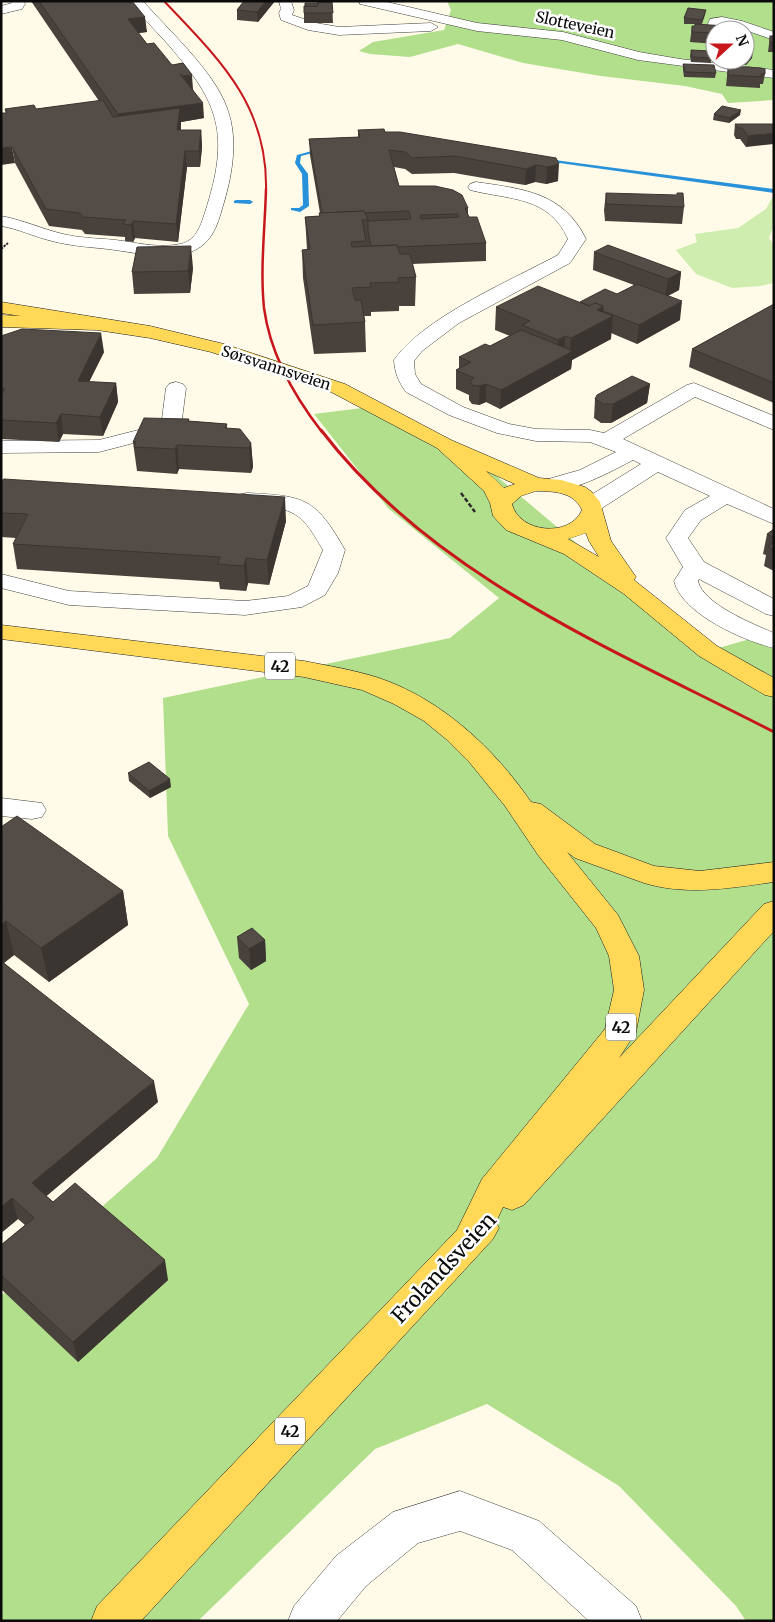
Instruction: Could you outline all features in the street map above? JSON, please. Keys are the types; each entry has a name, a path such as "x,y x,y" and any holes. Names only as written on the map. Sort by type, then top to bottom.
{"main road":[{"name":"Sørsvannsveien","path":"1,306 159,334 217,348 338,388 444,444 544,485 577,492 592,510"},
{"name":"Sørsvannsveien","path":"1,321 97,324"},
{"name":"Sørsvannsveien","path":"444,444 492,488 501,503 500,511 512,526 538,534"},
{"path":"501,503 505,496 513,491 544,485"},
{"path":"538,534 553,535 573,531 588,522 592,510"},
{"path":"592,510 600,541 632,589"},
{"path":"538,534 572,549 632,589 708,651 774,689"},
{"name":"42","path":"1,632 304,669 371,684 403,698 432,714 456,733 515,799 548,848 608,923 624,956 629,990 620,1032 602,1057 494,1189 469,1241"},
{"name":"42","path":"515,799 585,851 630,869 654,876 700,881 774,872"},
{"name":"Frolandsveien","path":"112,1621 469,1241 774,912"}],"street":[{"path":"1,10 17,6 19,4 18,1"},
{"path":"1,220 60,238 158,250 185,250 201,240 207,231 218,196 225,152 225,130 220,108 210,89 136,1"},
{"path":"285,1 288,10 285,13 286,17 330,30 477,27"},
{"name":"Slotteveien","path":"365,1 477,27 563,36 638,56 705,63"},
{"path":"755,30 774,36"},
{"name":"Slotteveien","path":"752,70 774,74"},
{"path":"476,187 510,192 542,201 561,212 573,227 577,239 564,258 452,319 415,347 404,360 405,374 413,388 456,411 504,429 536,435 590,436 607,440 774,517"},
{"path":"185,250 194,267"},
{"path":"1,447 99,446 165,429 172,419 176,388"},
{"path":"607,440 694,389 774,424"},
{"path":"544,485 588,475 633,452"},
{"path":"592,510 657,463"},
{"path":"726,495 693,514 677,538 695,567 774,609"},
{"path":"1,581 69,598 245,608 294,602 317,590 326,573 334,550 321,525 306,509 288,502 229,499"},
{"path":"695,567 686,581 688,591 709,608 760,637 774,642"},
{"path":"1,807 32,810"},
{"path":"309,1621 352,1571 407,1526 460,1512 525,1535 621,1621"}],"path":[{"path":"460,492 476,513"}],"green space":[{"path":"447,1 774,1 774,100 728,103 722,94 685,86 601,76 523,63 458,44 410,57 370,54 359,51 373,42 444,30 451,10"},
{"path":"774,194 774,225 769,238 774,245 774,283 732,288 696,274 676,250 697,242 695,234 738,228 766,209"},
{"path":"378,406 457,443 643,599 715,649 774,632 774,1621 746,1621 736,1606 619,1486 487,1404 375,1449 198,1621 1,1621 1,1296 157,1158 249,1004 168,836 163,698 450,638 499,598 388,508 314,414"}],"building":[{"path":"39,1 132,1 145,17 128,19 147,44 154,43 172,65 183,63 192,75 183,76 180,74 203,103 118,114"},
{"path":"244,1 266,1 257,12 237,10"},
{"path":"318,2 332,2 333,13 304,13 304,6 317,6"},
{"path":"305,3 318,3 317,6 305,6"},
{"path":"688,8 706,10 702,20 684,18"},
{"path":"695,24 705,25 705,33 692,32 692,26 695,26"},
{"path":"770,36 774,36 774,42 770,42"},
{"path":"691,50 705,51 705,58 692,57"},
{"path":"683,64 705,65 705,70 715,70 716,73 685,72"},
{"path":"755,68 765,69 765,74 761,74 761,77 728,75 728,70 755,70"},
{"path":"103,100 113,117 180,108 177,130 201,130 199,151 185,151 176,224 133,221 131,225 123,224 126,220 83,217 80,213 46,209 12,147 1,148 1,113 7,113 5,109 34,105 36,109"},
{"path":"722,106 741,110 729,118 714,114"},
{"path":"735,124 774,124 774,133 748,136 742,128 738,128"},
{"path":"384,129 385,132 400,132 556,158 559,164 547,167 536,165 526,169 455,156 412,158 406,152 389,150 399,186 435,186 453,190 462,195 468,208 465,208 469,217 477,217 486,243 398,247 397,245 371,246 368,221 411,219 409,211 322,213 309,139 360,137 358,130","holes":["458,214 459,217 421,219 420,215"]},
{"path":"606,193 677,195 677,193 683,193 684,207 606,204"},
{"path":"364,211 368,220 362,220 366,241 351,242 352,247 397,245 400,254 410,254 416,277 398,278 399,282 370,283 371,287 352,288 355,300 361,300 365,322 313,325 302,250 310,249 305,217 320,216 319,213"},
{"path":"608,245 681,272 668,279 594,252"},
{"path":"191,246 188,271 132,272 137,247"},
{"path":"637,284 682,301 639,325 603,311 603,306 595,303 590,306 580,302 605,289 617,294"},
{"path":"538,286 589,306 595,303 603,306 597,310 613,316 571,338 565,336 558,340 522,325 530,321 496,307"},
{"path":"774,304 774,383 692,349"},
{"path":"22,329 101,333 78,381 116,383 100,417 61,414 56,423 1,420 1,395 5,389 1,388 1,336"},
{"path":"521,330 573,351 501,390 486,384 480,386 472,385 470,381 474,378 456,370 471,362 459,357 485,344 490,346"},
{"path":"632,376 650,384 613,404 603,404 595,399 597,395"},
{"path":"144,418 189,419 188,421 227,424 225,428 240,429 251,443 249,448 177,445 175,449 134,447 136,442 133,442"},
{"path":"4,479 285,497 267,560 246,558 244,566 218,564 220,557 13,544 28,514 1,513 1,481"},
{"path":"774,529 774,538 767,534"},
{"path":"774,542 774,550 768,546"},
{"path":"149,762 170,779 149,791 128,773"},
{"path":"17,816 123,891 41,948 6,921 1,925 1,910 3,909 1,907 1,827"},
{"path":"252,928 265,940 249,949 237,937"},
{"path":"1,961 154,1081 32,1183 53,1202 75,1183 165,1260 73,1342 1,1275 1,1245 34,1218 12,1198 1,1207"}],"waterway":[{"path":"293,209 300,210 306,206 305,174 297,163 299,155 319,150"},
{"path":"547,160 774,191"},
{"path":"236,202 250,202"}],"railway":[{"path":"164,1 221,64 249,108 259,133 264,160 266,190"},
{"path":"266,190 262,278 267,325 278,358 293,389 322,432"},
{"path":"321,430 366,482 417,528 472,569 590,639 774,732"}]}
